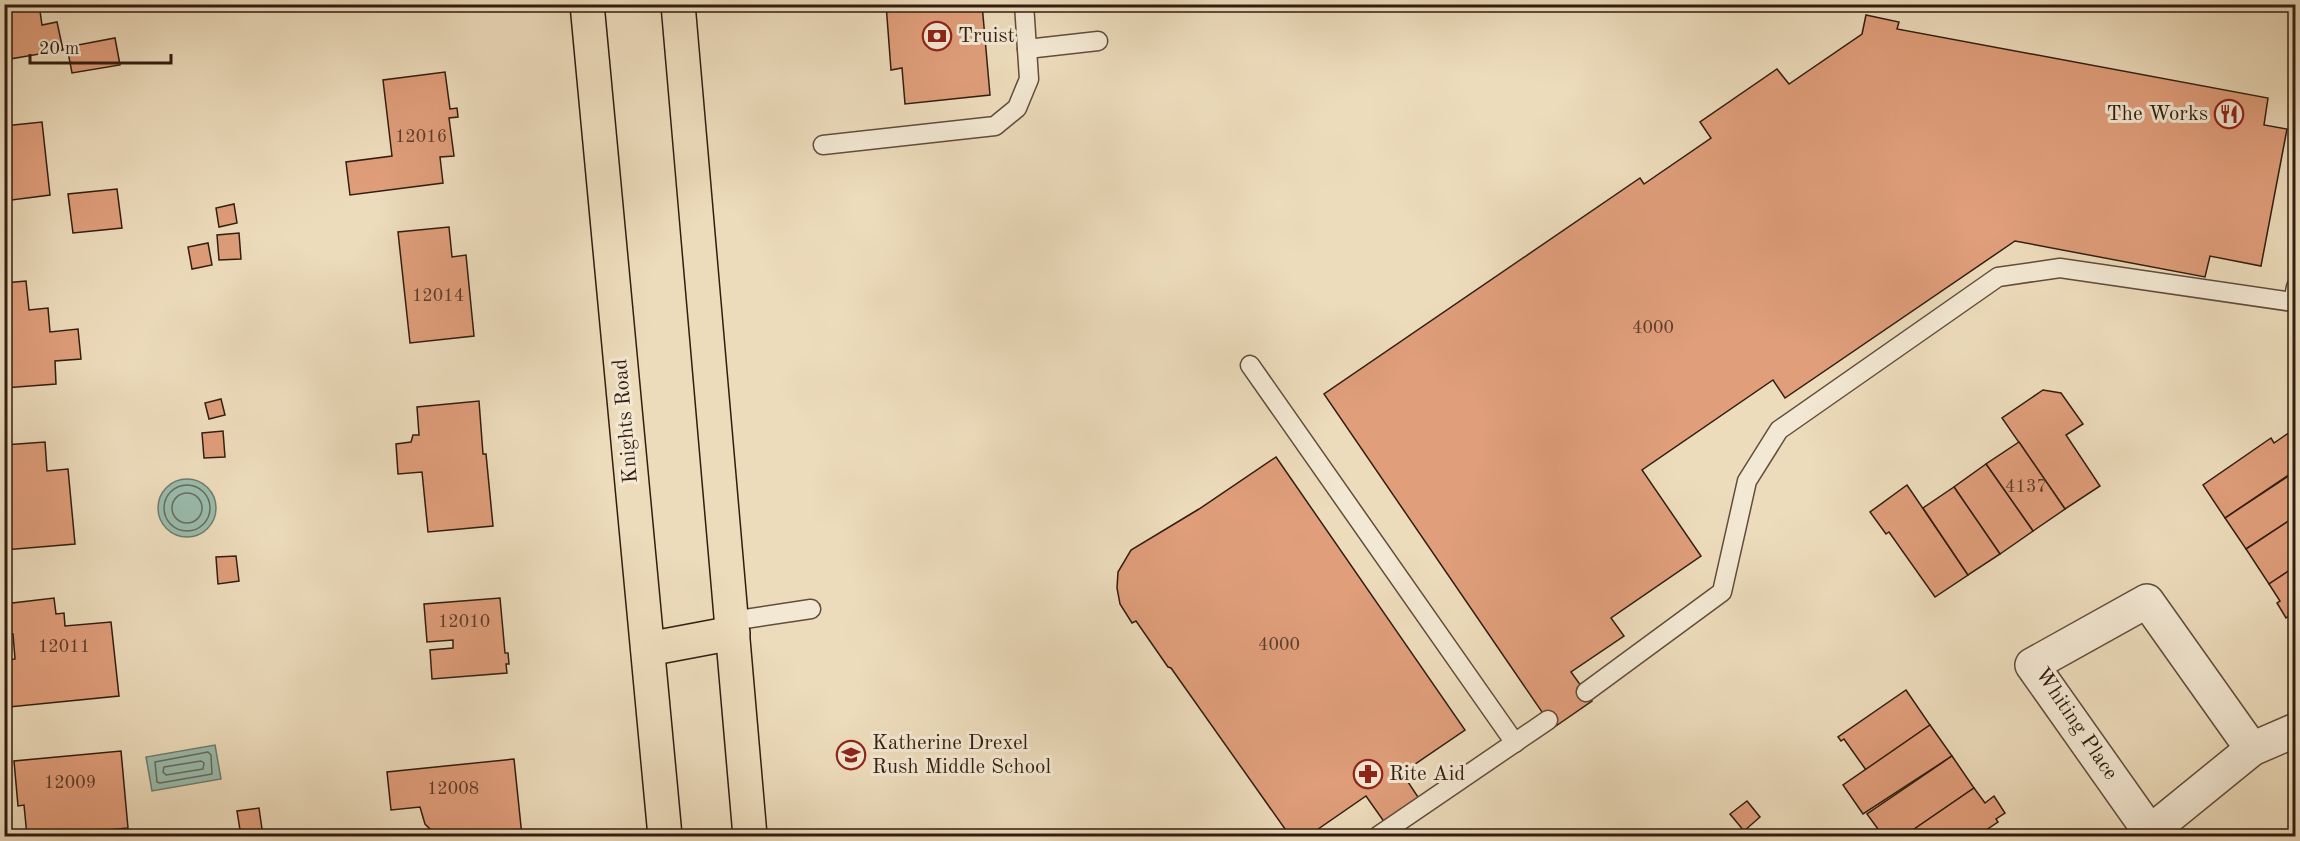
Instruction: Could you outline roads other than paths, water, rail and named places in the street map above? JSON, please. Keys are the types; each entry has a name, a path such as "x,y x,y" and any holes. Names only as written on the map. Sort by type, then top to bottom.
{"main road":[{"name":"Knights Road","path":"587,4 665,837"},
{"path":"678,4 750,837"},
{"path":"648,649 732,627"}],"street":[{"name":"Whiting Place","path":"2148,834 2032,665 2146,601 2252,749"},
{"path":"2148,834 2252,749 2295,730"}],"lane":[{"path":"823,145 995,126 1017,108 1029,79 1024,4"},
{"path":"1027,49 1098,41"},
{"path":"1586,692 1722,592 1747,481 1779,430 1998,277 2060,268 2293,302 2295,287"},
{"path":"1250,365 1515,743"},
{"path":"732,627 811,609"},
{"path":"1378,837 1548,720"}],"water":[{"path":"187,479 203,484 211,492 216,508 211,524 203,532 187,537 171,532 163,524 158,508 163,492 171,484"},
{"path":"215,745 221,779 152,791 146,757"}],"place":[{"name":"Truist","path":"937,36"},
{"name":"The Works","path":"2229,114"},
{"name":"Katherine Drexel Rush Middle School","path":"851,755"},
{"name":"Rite Aid","path":"1368,774"}]}
